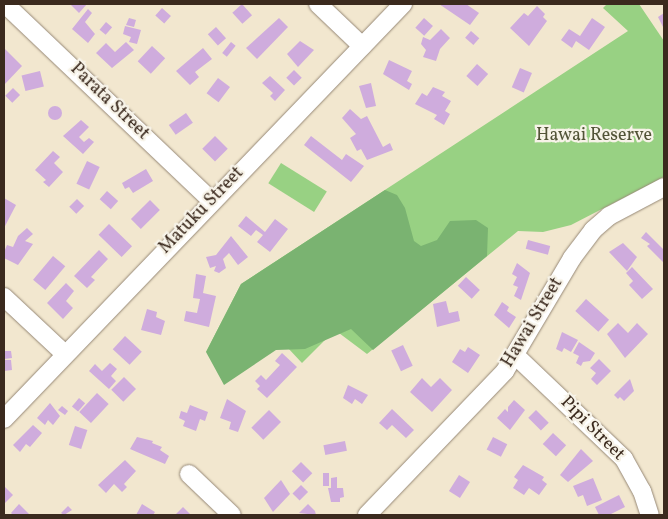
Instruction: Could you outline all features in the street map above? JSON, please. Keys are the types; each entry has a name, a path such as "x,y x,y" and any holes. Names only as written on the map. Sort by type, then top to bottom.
{"street":[{"name":"Parata Street","path":"6,4 212,201"},
{"path":"318,4 362,46"},
{"name":"Matuku Street","path":"4,419 64,354 402,4"},
{"name":"Hawai Street","path":"367,515 516,356 572,258 593,230 609,216 664,187"},
{"path":"4,297 64,354"},
{"name":"Pipi Street","path":"516,356 624,459 642,491 650,515"},
{"path":"189,474 232,515"}],"green space":[{"name":"Hawai Reserve","path":"607,4 639,4 664,41 664,177 571,225 543,232 518,231 367,354 335,330 302,363 287,347 206,352 241,284 628,31 603,8"},
{"path":"281,163 327,192 314,212 268,183"},
{"path":"385,190 397,195 405,208 414,241 421,246 437,240 450,221 476,220 488,228 487,256 373,350 351,329 305,349 276,350 224,385 206,352 241,284"}],"building":[{"path":"70,4 87,4 79,13"},
{"path":"242,4 252,15 242,24 232,13"},
{"path":"439,4 466,4 479,13 470,25"},
{"path":"537,6 545,14 543,17 547,21 529,46 510,28 524,13 528,16"},
{"path":"162,8 171,16 164,23 155,15"},
{"path":"88,9 92,13 85,22 95,34 88,43 72,29"},
{"path":"664,13 664,29 658,17"},
{"path":"129,18 136,20 134,27 126,25"},
{"path":"279,18 288,27 257,59 246,48"},
{"path":"424,18 433,26 424,36 415,28"},
{"path":"592,18 605,27 589,50 576,41 572,48 561,40 569,29 580,36"},
{"path":"106,22 112,27 106,35 100,30"},
{"path":"125,26 141,30 137,44 129,42 131,37 123,34"},
{"path":"216,27 226,38 218,46 208,34"},
{"path":"441,29 450,38 440,49 436,61 423,57 426,50 421,44 423,37 430,40"},
{"path":"471,31 479,38 473,45 465,38"},
{"path":"300,41 314,50 298,67 287,54"},
{"path":"126,42 134,50 112,68 96,53 106,43 115,52"},
{"path":"231,42 236,46 227,57 222,53"},
{"path":"152,46 165,58 151,74 138,61"},
{"path":"4,48 22,66 4,85"},
{"path":"203,48 212,59 195,72 199,77 190,85 176,71"},
{"path":"389,60 412,71 407,81 412,84 409,90 383,74"},
{"path":"477,64 488,74 477,86 466,76"},
{"path":"520,68 532,73 524,92 512,87"},
{"path":"294,70 302,78 294,86 286,78"},
{"path":"40,71 44,87 25,91 22,76"},
{"path":"270,76 285,90 275,101 270,96 273,93 262,83"},
{"path":"218,78 230,87 219,102 207,93"},
{"path":"371,83 376,106 366,108 359,86"},
{"path":"433,87 445,92 442,96 451,101 445,111 450,114 444,125 434,119 437,115 415,104 422,93 427,96"},
{"path":"13,88 20,95 12,103 5,96"},
{"path":"52,106 58,106 62,113 58,120 52,120 48,116 48,110"},
{"path":"350,109 361,119 367,116 383,147 390,143 393,150 367,160 361,149 357,151 350,138 356,134 342,118"},
{"path":"186,113 193,123 176,135 169,125"},
{"path":"81,120 89,127 79,137 84,142 89,138 94,142 83,154 63,136"},
{"path":"215,136 228,149 215,161 202,149"},
{"path":"311,136 342,160 346,154 364,166 351,182 304,145"},
{"path":"53,151 60,157 54,163 63,172 49,187 43,182 46,180 35,170"},
{"path":"87,161 100,167 89,190 76,184"},
{"path":"146,169 153,181 133,193 129,187 125,189 122,183"},
{"path":"107,191 118,201 111,209 100,199"},
{"path":"4,198 16,205 4,228"},
{"path":"77,199 84,206 76,214 69,207"},
{"path":"150,200 160,210 141,229 131,219"},
{"path":"246,216 265,232 275,219 288,229 270,252 257,242 263,235 256,230 251,236 238,226"},
{"path":"109,224 132,246 122,257 99,235"},
{"path":"27,228 33,234 25,241 33,244 18,265 4,258 4,252 7,245 13,247 18,236"},
{"path":"646,232 664,250 664,263 647,246 650,244 641,238"},
{"path":"231,236 248,257 238,265 229,253 223,259 226,268 219,273 214,271 216,266 210,268 206,257 216,255"},
{"path":"528,240 550,246 548,255 526,249"},
{"path":"623,243 637,257 627,271 609,252"},
{"path":"99,250 108,259 91,277 95,280 87,288 74,276"},
{"path":"53,256 65,266 45,290 33,280"},
{"path":"517,263 530,273 521,300 514,296 518,287 513,285 517,277 512,274"},
{"path":"632,267 653,289 642,299 629,285 633,281 626,273"},
{"path":"196,274 206,276 203,293 216,296 209,327 184,321 186,311 197,313 200,299 193,298"},
{"path":"466,277 480,290 472,299 458,286"},
{"path":"66,283 74,291 66,301 73,308 63,319 47,303"},
{"path":"586,299 609,320 598,332 575,311"},
{"path":"446,301 449,313 458,311 460,321 437,327 433,304"},
{"path":"502,302 509,307 507,311 516,317 509,328 494,315"},
{"path":"147,309 157,312 156,317 165,321 161,335 141,330"},
{"path":"618,323 628,333 637,323 648,334 625,358 607,334"},
{"path":"562,332 578,340 571,352 564,348 562,352 556,349"},
{"path":"125,336 142,352 130,365 113,349"},
{"path":"579,342 595,353 590,361 583,362 581,366 576,363 579,356 573,353"},
{"path":"403,345 413,366 401,371 391,350"},
{"path":"468,347 480,355 468,373 452,362 460,349 465,352"},
{"path":"4,351 11,351 12,358 4,359"},
{"path":"282,353 297,367 267,398 257,389 260,386 255,381 261,375 266,380 280,365 275,361"},
{"path":"599,359 611,371 597,385 591,379 596,373 590,368"},
{"path":"4,360 11,360 12,370 4,371"},
{"path":"110,363 117,369 111,376 116,381 109,389 89,371 95,364 102,371"},
{"path":"124,377 136,389 123,402 111,390"},
{"path":"422,378 431,387 440,378 452,390 432,412 410,392"},
{"path":"630,379 634,391 624,401 620,397 618,399 614,395"},
{"path":"348,385 368,395 362,404 355,399 352,404 343,398"},
{"path":"97,393 109,404 91,423 79,412"},
{"path":"79,398 85,403 78,412 72,406"},
{"path":"227,399 246,411 238,432 229,429 231,422 220,418"},
{"path":"514,400 525,410 510,430 497,418 505,409 508,412 508,407"},
{"path":"50,403 60,416 53,425 48,420 45,425 37,418"},
{"path":"190,405 208,412 205,421 200,419 196,431 183,426 185,421 179,418 181,411 187,413"},
{"path":"62,406 68,411 65,415 58,410"},
{"path":"392,409 414,430 406,438 392,425 387,430 379,423"},
{"path":"269,410 281,422 263,440 251,428"},
{"path":"536,410 549,423 541,431 528,418"},
{"path":"33,425 42,433 30,447 26,444 20,452 13,445"},
{"path":"75,426 87,430 81,449 69,445"},
{"path":"553,433 566,445 556,456 543,444"},
{"path":"137,437 153,441 152,443 162,447 160,450 169,456 165,464 130,449"},
{"path":"493,437 507,444 501,457 487,449"},
{"path":"345,441 347,451 325,455 323,445"},
{"path":"581,449 593,461 568,482 560,475"},
{"path":"125,460 136,471 124,484 127,487 122,492 114,484 106,493 98,485"},
{"path":"301,462 312,473 303,483 292,471"},
{"path":"523,465 544,477 542,480 547,484 539,495 529,488 524,495 513,488 518,480 514,477"},
{"path":"323,473 329,473 329,486 323,486"},
{"path":"459,475 470,482 460,498 449,491"},
{"path":"337,477 337,488 343,488 344,497 340,498 340,502 331,502 328,488 331,488 331,478"},
{"path":"593,478 602,500 587,506 583,495 578,497 573,486"},
{"path":"281,480 290,494 273,512 264,498"},
{"path":"301,485 308,492 300,501 293,493"},
{"path":"4,486 13,495 4,504"},
{"path":"619,495 625,507 609,515 599,515 595,507"},
{"path":"19,504 30,515 13,515 11,513"},
{"path":"142,504 155,512 153,515 136,515"},
{"path":"308,504 315,511 316,515 299,513"},
{"path":"68,506 72,510 64,515 61,513"},
{"path":"183,507 191,515 175,515"}]}
